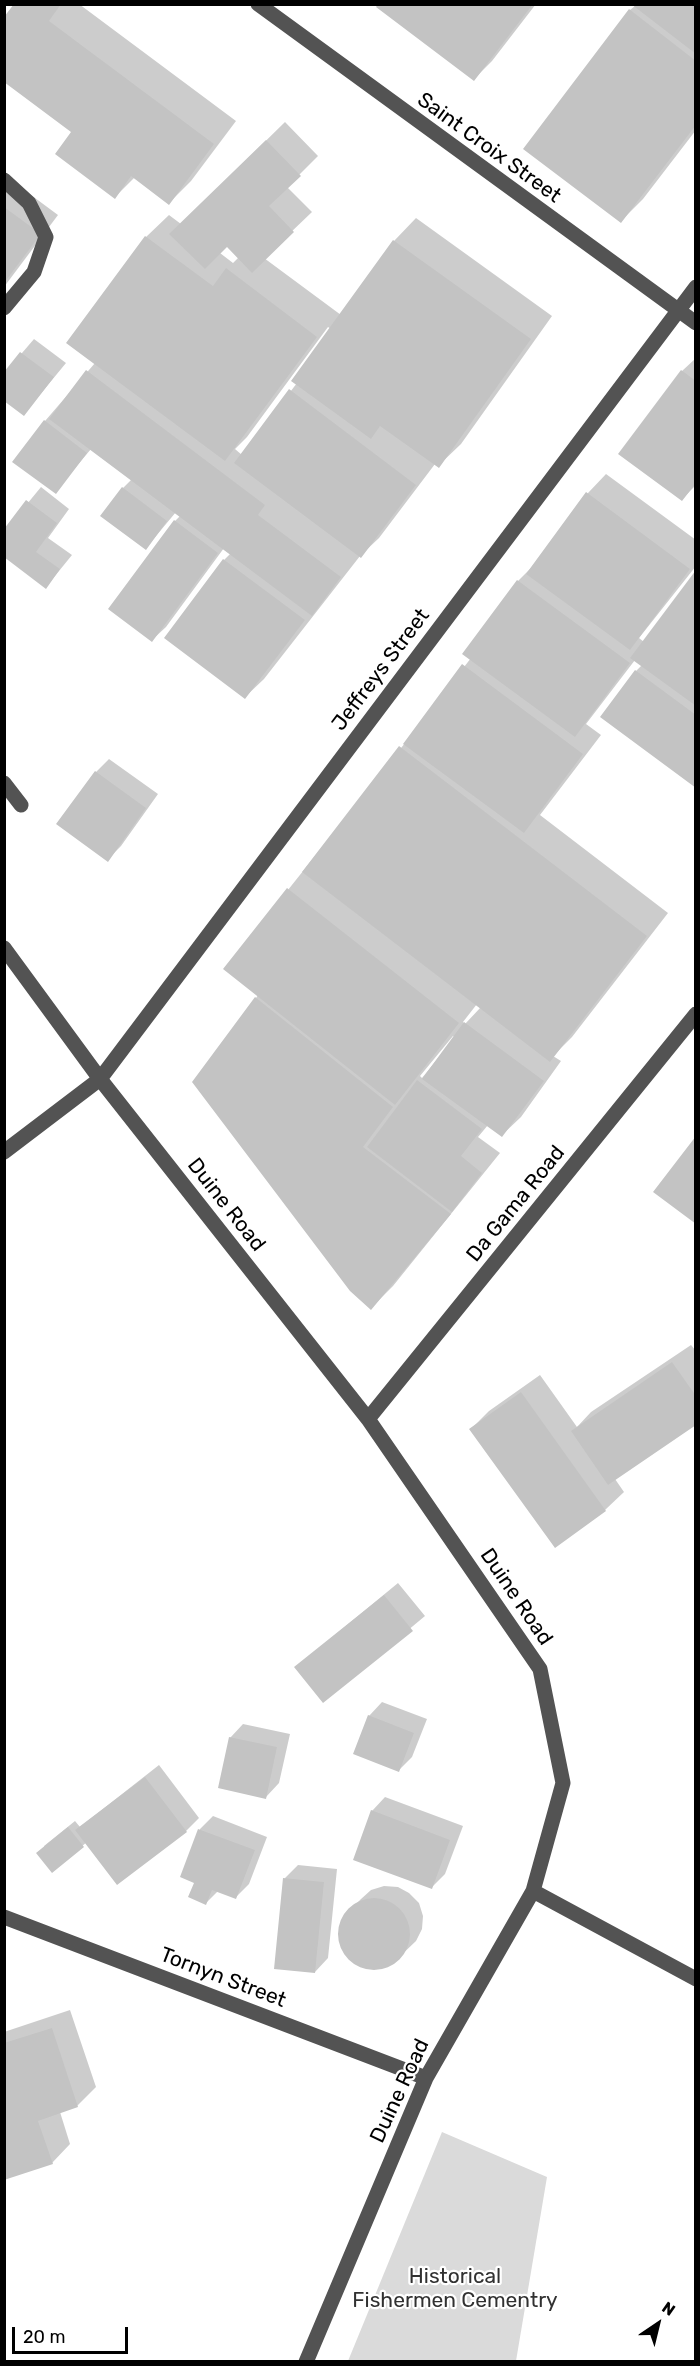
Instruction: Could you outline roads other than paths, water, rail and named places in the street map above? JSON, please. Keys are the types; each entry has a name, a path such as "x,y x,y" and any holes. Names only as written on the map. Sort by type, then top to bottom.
{"street":[{"name":"Saint Croix Street","path":"258,4 676,311 696,323"},
{"path":"4,180 29,203 46,237 34,272 4,308"},
{"name":"Jeffreys Street","path":"4,1152 100,1079 696,286"},
{"path":"4,783 21,805"},
{"name":"Duine Road","path":"4,948 100,1079 368,1419 540,1670 563,1783 533,1891 426,2078 306,2361"},
{"name":"Da Gama Road","path":"368,1419 696,1014"},
{"path":"533,1891 696,1979"},
{"name":"Tornyn Street","path":"4,1917 426,2078"}],"park label":[{"name":"Historical Fishermen Cementry","path":"455,2289"}]}
